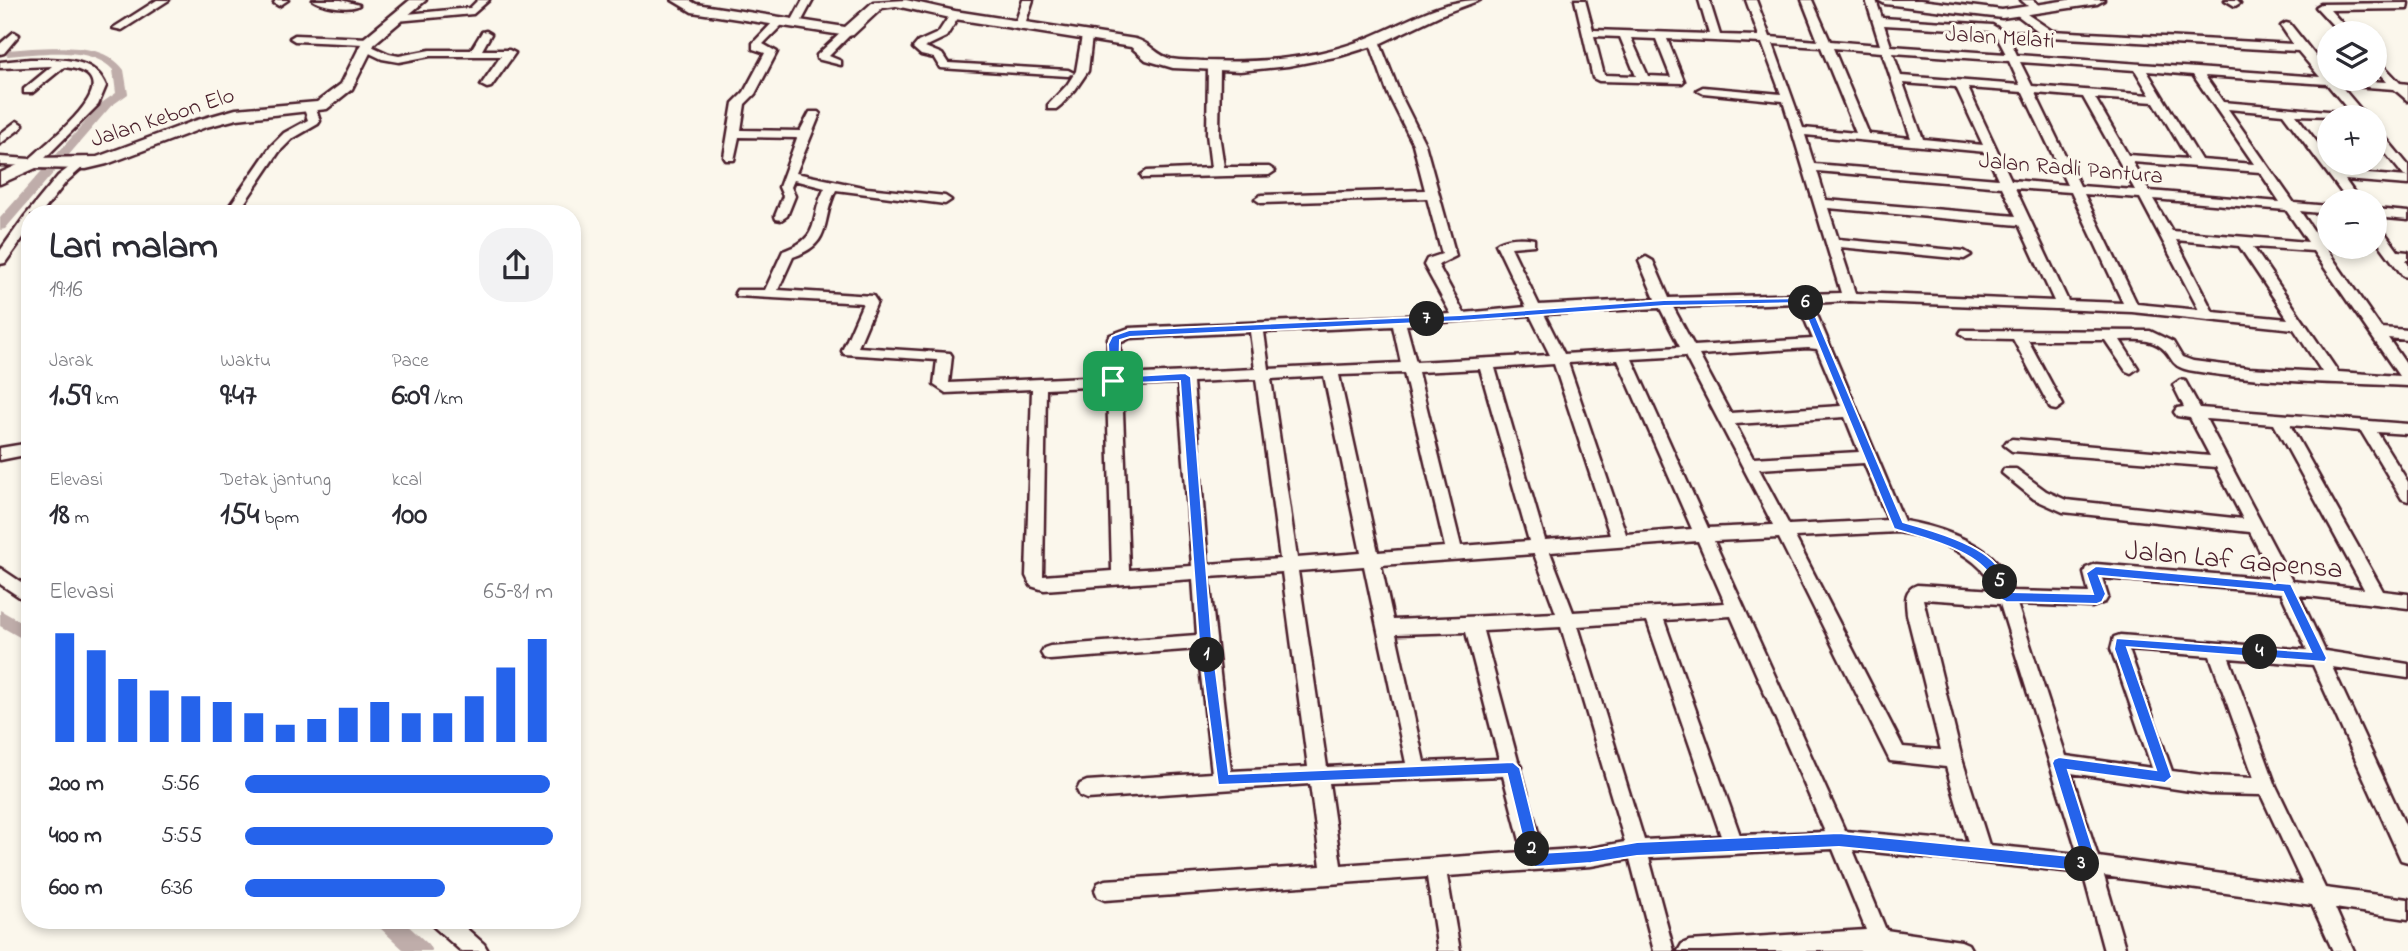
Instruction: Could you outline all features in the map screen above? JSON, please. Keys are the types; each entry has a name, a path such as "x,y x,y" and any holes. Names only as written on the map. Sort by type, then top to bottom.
{"street":[{"path":"118,28 164,0"},
{"path":"318,0 354,5"},
{"name":"Jalan Kebon Elo","path":"37,163 74,164 101,161 200,124 236,114 321,106 347,86 367,44 419,0"},
{"path":"397,18 473,11 484,0"},
{"path":"679,0 692,8 848,32"},
{"path":"795,24 808,0"},
{"path":"1020,24 1028,0"},
{"path":"837,63 821,57 878,5 887,1 955,15 1135,43 1144,48 1151,57 1173,64 1214,68 1311,59 1374,41 1435,12 1473,0"},
{"path":"1580,0 1599,78 1678,81 1660,35"},
{"path":"1704,0 1717,38"},
{"path":"1751,0 1788,98 1849,297"},
{"path":"1807,0 1864,137"},
{"path":"1871,0 1918,142"},
{"path":"1885,0 1987,13 2023,6 2039,10 2097,0"},
{"path":"2023,6 2049,34"},
{"path":"2334,21 2321,7 2407,6"},
{"path":"955,15 942,35 919,48 925,53 938,56 944,66 1068,74"},
{"path":"1879,21 1992,29 2002,35 2049,34 2301,48"},
{"path":"730,157 739,103 749,94 771,52 757,47 758,43 779,22"},
{"path":"2286,26 2317,66"},
{"name":"Jalan Melati","path":"1589,33 1766,40 2317,81"},
{"path":"475,52 486,34"},
{"path":"1624,34 1643,79"},
{"path":"2002,35 2132,308"},
{"path":"0,51 14,36"},
{"path":"1052,107 1078,78 1084,63 1083,50 1087,36"},
{"path":"295,38 367,44 386,57 399,59 430,53 509,53 487,85"},
{"path":"1374,41 1394,94 1419,144 1430,194 1449,256 1432,262 1431,265 1460,318"},
{"path":"29,91 62,63"},
{"path":"0,65 62,63 90,69 100,84 100,93 37,163 0,179"},
{"path":"1214,68 1213,134 1218,171"},
{"path":"2139,68 2197,163"},
{"path":"2196,71 2317,247"},
{"path":"2387,73 2403,86 2408,99"},
{"path":"1896,79 2159,99"},
{"path":"1961,85 2063,305"},
{"path":"1703,90 1788,98"},
{"path":"2339,91 2351,105"},
{"path":"2087,93 2167,235 2208,315"},
{"path":"2221,105 2317,113"},
{"path":"236,205 275,149 288,136 314,121 310,109"},
{"path":"2287,111 2317,150"},
{"path":"781,216 789,196 785,187 814,114"},
{"path":"0,140 17,125"},
{"path":"1798,131 1992,149"},
{"path":"734,133 804,135"},
{"path":"2387,148 2408,173"},
{"path":"2123,158 2264,169"},
{"path":"0,161 37,163"},
{"path":"41,205 74,164"},
{"name":"Jalan Radli Pantura","path":"1808,167 2317,209"},
{"path":"1147,175 1269,171"},
{"path":"791,175 831,188 873,195 945,200"},
{"path":"2336,175 2408,181"},
{"path":"2336,175 2346,189"},
{"path":"770,294 788,254 808,247 813,239 825,198 831,188"},
{"path":"1261,199 1430,194"},
{"path":"1819,203 2023,221"},
{"path":"2387,214 2408,216"},
{"path":"0,260 21,231"},
{"path":"2167,235 2317,247"},
{"path":"2387,241 2401,255 2408,273"},
{"path":"1529,242 1503,244 1510,265 1537,310 1559,358 1620,541"},
{"path":"1832,242 1964,255"},
{"path":"2243,242 2332,375"},
{"path":"2326,259 2379,333 2408,379"},
{"path":"1646,261 1664,303 1898,755 1952,759"},
{"path":"742,293 868,299 870,302 849,351 945,356 941,385 943,388 1039,386 1808,343 1822,345"},
{"path":"1121,577 1113,344 1121,335 1256,326 1460,318 1537,310 1664,303 1849,297 2132,308 2298,325"},
{"path":"1804,300 1898,526"},
{"path":"1398,319 1455,554"},
{"path":"1256,326 1332,874"},
{"path":"1967,332 2150,336 2168,345 2182,365 2248,373 2408,379"},
{"path":"2379,333 2408,335"},
{"path":"2018,335 2056,405"},
{"path":"2109,336 2131,368"},
{"path":"1622,355 1839,840 1883,945"},
{"path":"1486,363 1539,546 1567,619 1637,849 1664,951"},
{"path":"1330,370 1417,772"},
{"path":"1185,377 1206,641 1223,781"},
{"path":"2180,385 2188,413 2220,462 2287,587 2408,853"},
{"path":"1039,386 1034,576 1037,581 1044,583 1701,535 1898,526 1925,533 1977,555 1993,568 2006,597 2091,865 2115,951"},
{"path":"1726,419 1850,411"},
{"path":"2188,413 2408,429"},
{"path":"2279,420 2378,598"},
{"path":"2366,426 2408,495"},
{"path":"2012,445 2220,462"},
{"path":"0,454 21,450"},
{"path":"1749,464 1869,457"},
{"path":"2010,473 2040,495 2063,506 2254,526"},
{"name":"Jalan Laf Gapensa","path":"2006,597 2097,599 2100,594 2092,573 2096,571 2287,587 2408,601"},
{"path":"0,575 21,590"},
{"path":"1981,852 1952,759 1916,614 1914,596 1917,592 2006,597"},
{"path":"1386,627 1654,616 1734,609"},
{"path":"1654,616 1734,845"},
{"path":"1474,625 1535,860"},
{"path":"1050,653 1206,641"},
{"path":"2165,777 2120,649 2120,642 2320,658 2408,671"},
{"path":"2216,648 2267,787 2344,951"},
{"path":"2059,763 2210,785 2267,787"},
{"path":"1087,790 1320,775 1513,768"},
{"path":"1105,890 1591,857 1637,849 1839,840 2091,865 2408,909"},
{"path":"1436,868 1449,951"},
{"path":"451,929 477,951"},
{"path":"1689,951 1883,945 1961,951"}],"waterway":[{"path":"0,226 107,104 122,94 122,77 119,70 104,58 62,51 8,53"},
{"path":"0,617 21,630"},
{"path":"396,929 421,951"}],"route":[{"path":"1804,300 1898,526 1925,533 1977,555 1993,568 2006,597 2097,599 2100,594 2093,571 2287,587 2320,658 2120,642 2120,649 2165,777 2059,763 2091,865 1839,840 1637,849 1591,857 1535,860 1513,768 1223,781 1206,641 1185,377 1113,381 1115,338 1129,333 1460,318 1537,310 1664,303 1804,300"}]}
